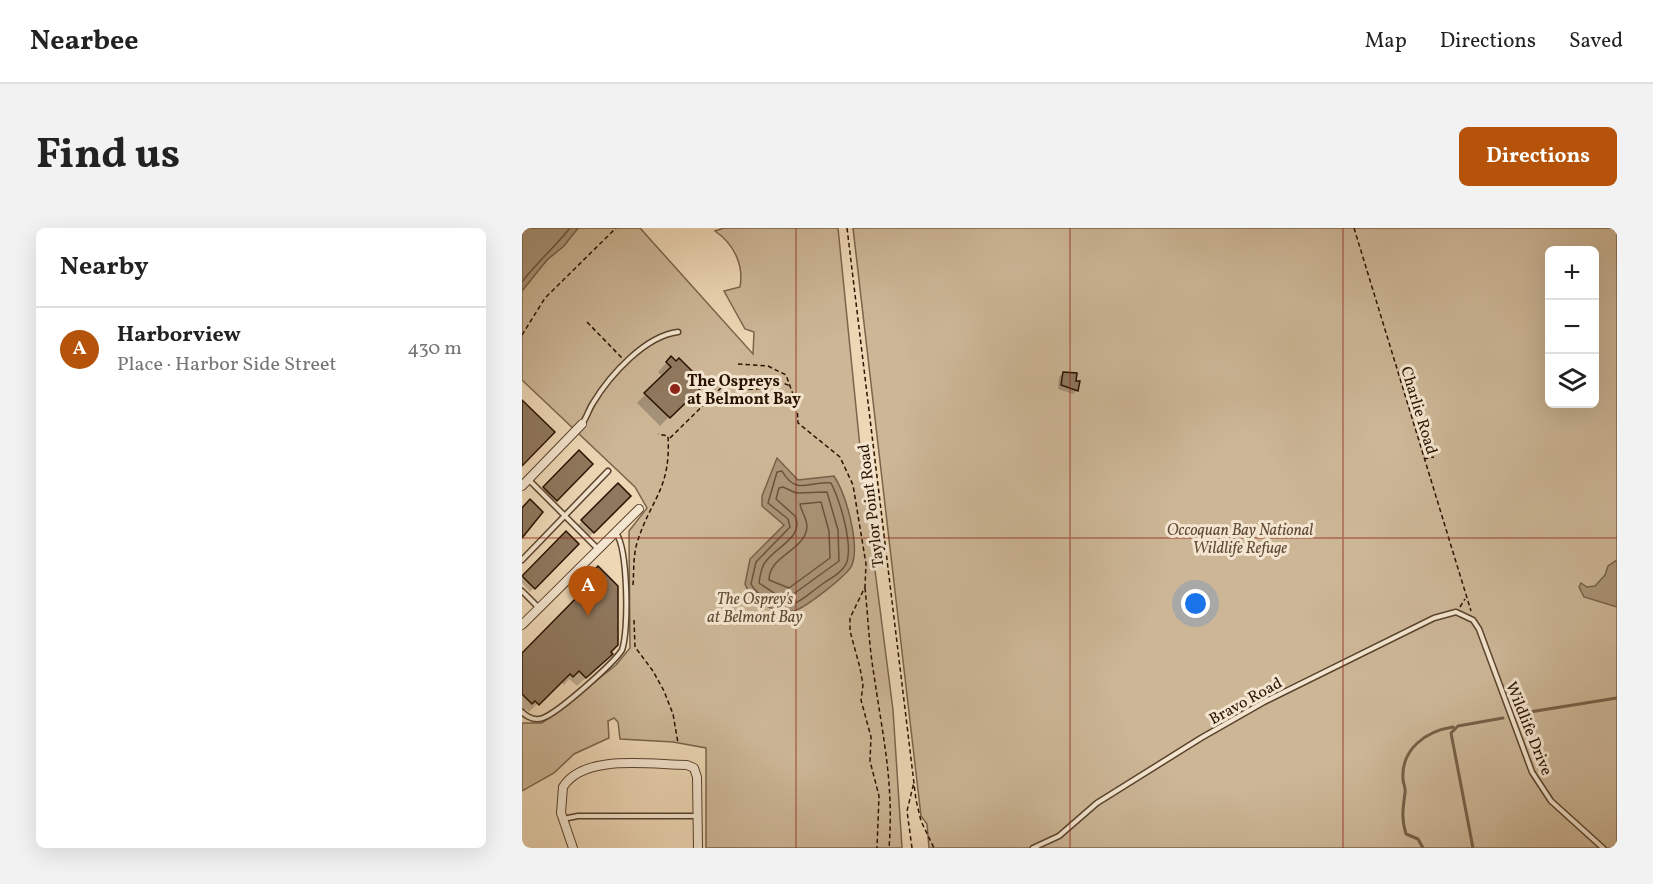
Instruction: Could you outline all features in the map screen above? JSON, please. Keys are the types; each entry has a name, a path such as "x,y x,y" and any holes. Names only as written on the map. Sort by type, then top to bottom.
{"street":[{"path":"522,486 582,424"},
{"path":"522,626 639,509"},
{"path":"573,848 563,819 561,800 563,787 582,770 598,765 622,764 694,768 698,848"}],"lane":[{"path":"582,424 597,397 652,339 678,332"},
{"path":"522,560 608,471"},
{"path":"529,479 598,549"},
{"path":"522,712 531,718 545,718 597,677 622,650 626,567 620,539 616,532"},
{"path":"522,591 539,608"},
{"name":"Bravo Road","path":"1033,848 1059,836 1097,803 1228,723 1434,618 1456,612 1473,620 1479,629"},
{"name":"Wildlife Drive","path":"1479,629 1532,772 1551,801 1603,848"},
{"path":"563,819 578,816 697,816"}],"path":[{"path":"522,335 546,298 616,228"},
{"name":"Taylor Point Road","path":"847,228 914,781 919,812 934,848"},
{"name":"Charlie Road","path":"1354,228 1466,598"},
{"path":"587,322 627,363"},
{"path":"738,364 768,366 786,375 797,405 798,423 840,457 853,485 866,564 865,587 874,674 889,761 891,802 889,848"},
{"path":"669,440 726,382 727,378"},
{"path":"726,382 749,390 764,389 781,382 791,386"},
{"path":"633,587 637,545 667,476 669,436 658,434"},
{"path":"1424,459 1434,457"},
{"path":"865,587 850,618 850,631 863,685 861,700 871,736 870,761 879,796 877,848"},
{"path":"633,619 635,647 664,691 673,714 678,742"},
{"name":"Taylor Point Road","path":"912,848 907,811 914,781"}],"green space":[{"name":"The Osprey's at Belmont Bay","path":"578,228 640,228 753,354 754,332 745,329 724,291 740,287 739,263 727,242 715,231 724,228 838,228 863,477 893,710 902,848 706,848 706,748 673,742 620,739 618,722 614,718 608,721 609,738 574,754 554,773 522,791 522,723 542,723 616,665 630,648 629,531 647,508 635,487 522,380 522,291 540,267"},
{"name":"Occoquan Bay National Wildlife Refuge","path":"853,228 1617,228 1617,848 929,848 927,824 921,816"}],"water":[{"path":"522,228 578,228 564,246 547,260 522,291"},
{"path":"777,458 798,480 834,476 847,507 854,545 854,556 849,570 826,591 799,609 788,612 773,609 758,601 745,584 750,559 784,525 762,506 762,496"},
{"path":"1617,560 1617,607 1584,597 1579,587 1581,583 1587,587 1595,586 1605,575 1608,566"}],"building":[{"name":"The Ospreys at Belmont Bay","path":"671,356 676,361 679,358 705,384 670,418 644,393 671,367 666,362"},
{"path":"1063,372 1077,373 1076,381 1080,381 1078,391 1061,385"},
{"path":"522,400 555,432 522,466"},
{"path":"579,450 593,464 557,501 543,487"},
{"path":"618,483 631,496 594,533 581,520"},
{"path":"530,499 543,512 522,538 522,508"},
{"path":"566,531 579,544 535,589 522,576"},
{"path":"598,566 618,586 618,645 611,652 613,654 586,678 579,671 573,677 570,674 539,705 535,701 532,704 522,694 522,653 586,588 581,583"}],"waterway":[{"path":"1517,714 1617,698"},
{"path":"1473,848 1451,733 1458,726 1503,718"},
{"path":"1423,848 1418,839 1406,834 1404,828 1403,768 1411,750 1417,743 1425,737 1453,727"}],"place":[{"name":"The Ospreys at Belmont Bay","path":"675,389"},
{"name":"Harborview","path":"588,616"}]}
